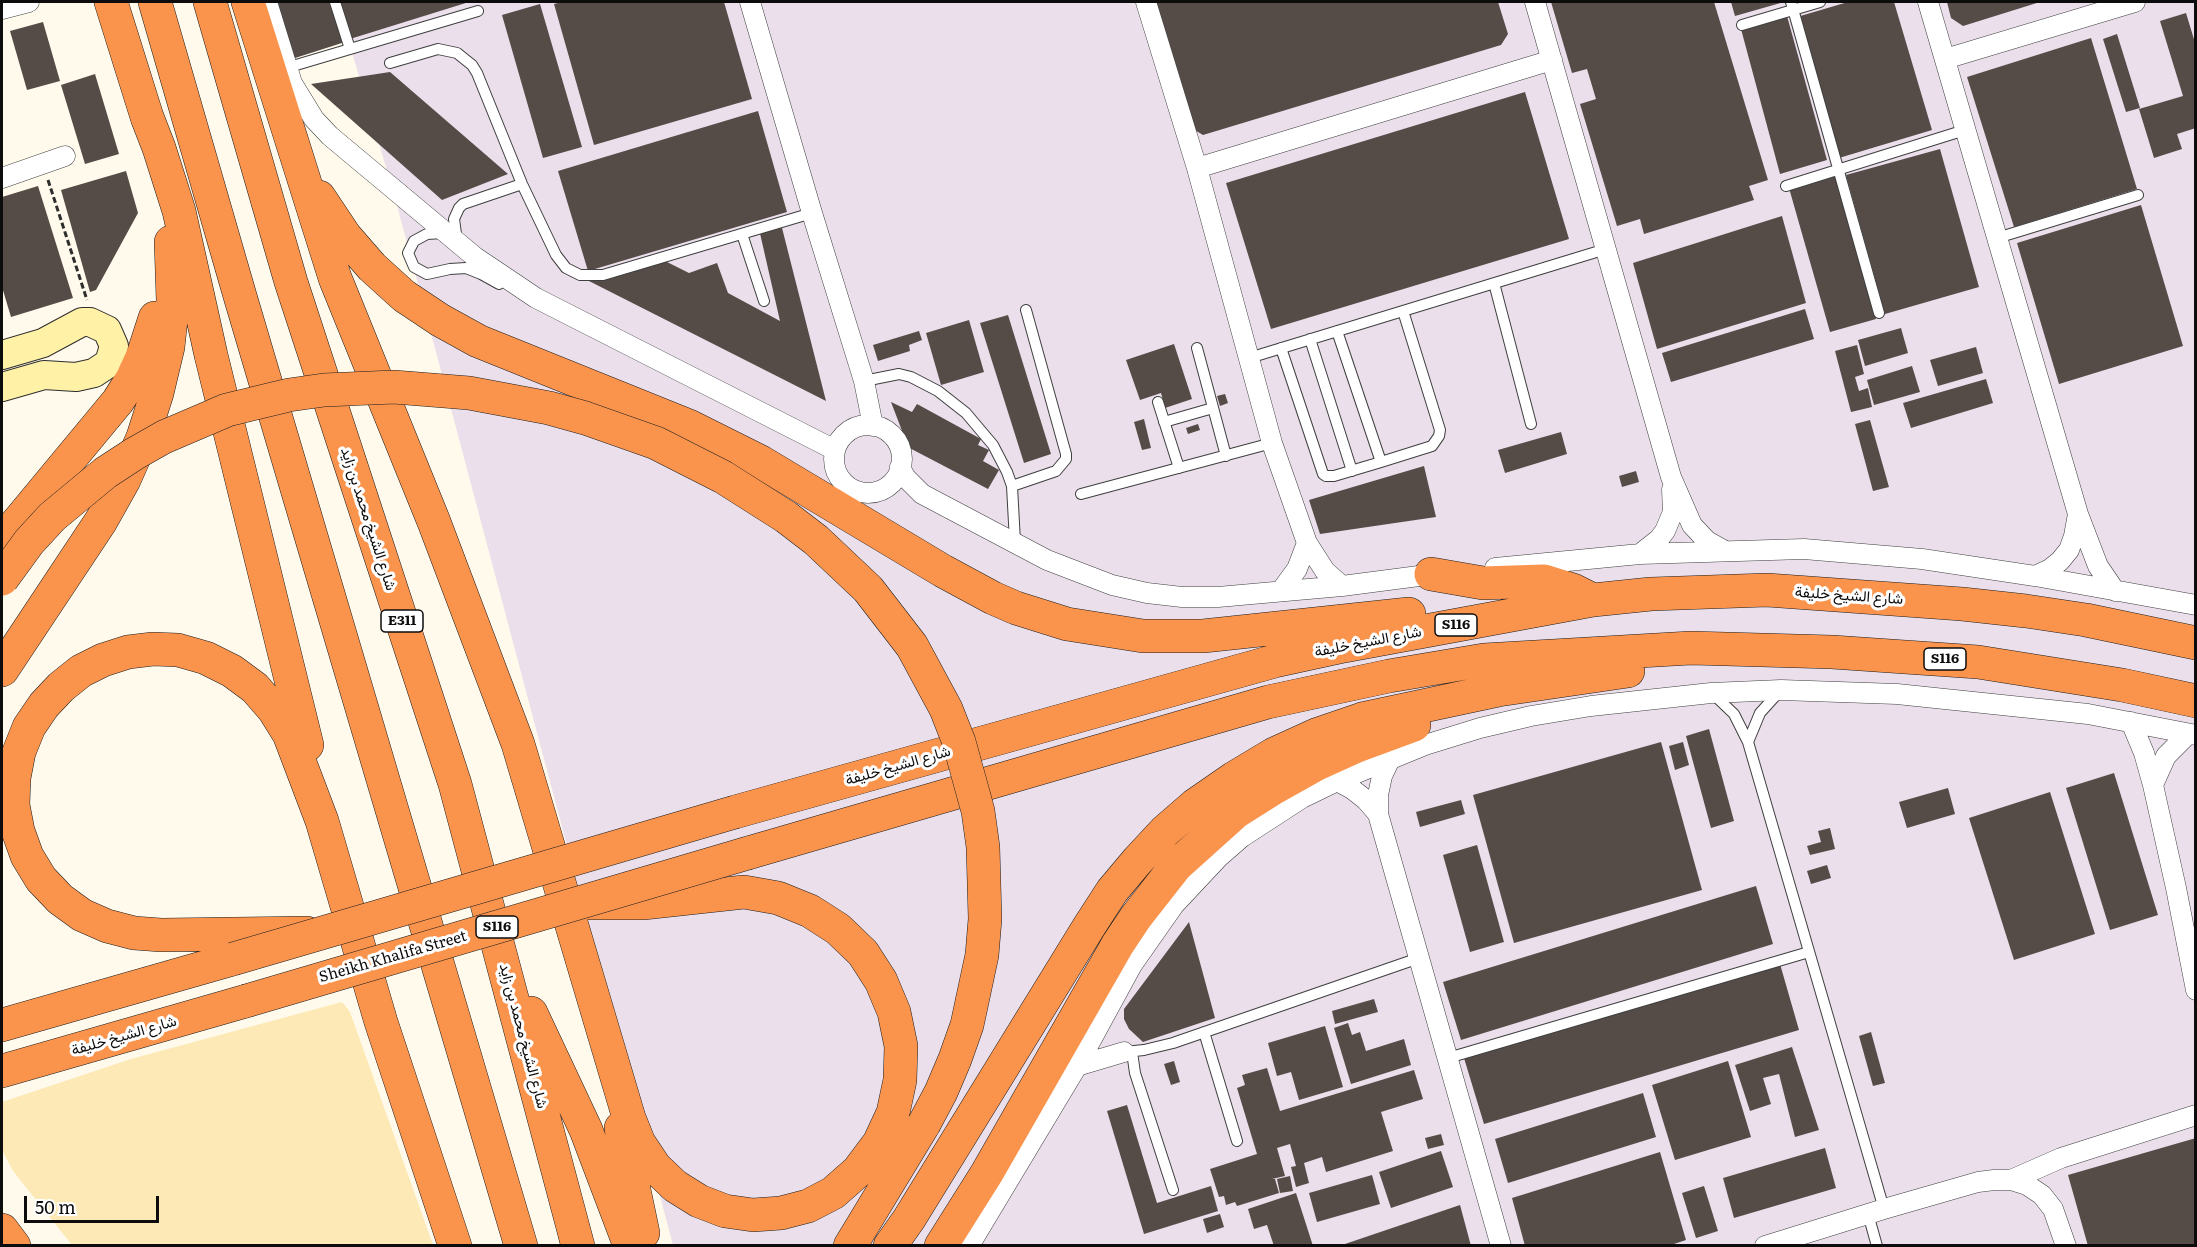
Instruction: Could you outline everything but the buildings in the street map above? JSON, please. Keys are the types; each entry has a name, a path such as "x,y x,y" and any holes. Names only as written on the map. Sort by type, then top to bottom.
{"highway":[{"path":"111,2 179,211 211,355 306,740 322,820"},
{"path":"155,2 521,1245"},
{"name":"شارع الشيخ محمد بن زايد","path":"210,2 291,282 455,784 578,1245"},
{"path":"248,2 338,287 434,522 518,744 629,1118 639,1143 655,1167 675,1186 699,1201 725,1211 753,1215 781,1213 808,1206 833,1193 858,1171 879,1143 893,1113 900,1080 901,1046 894,1012 881,981 863,953 838,929 810,910 778,898 744,892 643,903 580,902"},
{"path":"2,541 118,401 143,355 158,304 162,252 158,184 147,117"},
{"path":"2,670 101,521 129,469 158,393 168,347 173,301 168,209 159,148"},
{"path":"298,162 345,236 372,267 405,296 440,320 478,340 689,426 761,462 943,571 1016,608 1067,624 1143,636 1203,636 1425,613 1447,616 1463,624"},
{"path":"2,579 52,517 78,494 134,454 164,437 227,410 324,390 394,387 459,392 549,408 612,427 656,443 723,477 755,496 816,540 868,589 912,646 930,677 946,709 963,754 978,811 983,847 985,910 982,955 964,1034 941,1092 924,1124 850,1245"},
{"path":"1431,574 1483,583 1544,581 1573,590 1593,600"},
{"name":"شارع الشيخ خليفة","path":"231,946 323,932 735,812 1254,667 1344,646 1593,600 1709,590 1813,593 2026,611 2086,620 2196,643"},
{"path":"890,1245 920,1201 1112,891 1165,831 1196,805 1234,778 1275,754 1317,734 1362,718 1498,690 1632,670 1691,648"},
{"name":"S116","path":"1691,648 1832,652 1978,662 2091,679 2196,701"},
{"name":"Sheikh Khalifa Street","path":"246,1001 1208,719 1328,688 1484,660 1691,648"},
{"path":"231,946 134,933 107,926 82,915 41,879 27,856 18,831 13,796 19,752 29,728 44,705 81,671 128,652 153,649 178,650 206,658 232,671 255,688 290,734 322,820 381,1022 455,1245"},
{"path":"940,1245 987,1173 1118,944 1155,891 1176,866 1236,812 1315,765 1357,746 1461,708 1498,690"},
{"name":"S116","path":"2,1025 231,946"},
{"path":"502,955 554,1058 586,1130 630,1245"},
{"path":"589,983 646,1245"},
{"name":"شارع الشيخ خليفة","path":"2,1071 246,1001"},
{"path":"2,1230 14,1245"}],"street":[{"path":"2,9 29,2"},
{"path":"267,2 286,68 301,100 330,136 475,257 536,297 835,450"},
{"path":"750,2 864,381 873,426"},
{"path":"1146,2 1197,168 1272,443 1306,543 1325,571 1342,586"},
{"path":"1535,2 1671,477 1692,525 1707,541 1725,551"},
{"path":"1928,2 2078,514 2098,566 2115,591"},
{"path":"1945,59 2135,2"},
{"path":"1197,168 1552,60"},
{"path":"2,178 65,156"},
{"path":"2,355 43,343 82,322 90,322 106,330 114,346 112,355 104,368 85,376 44,375 2,387"},
{"path":"864,425 873,426 886,430 896,440 901,453 900,467 888,486 874,492 858,491 845,484 836,472 835,450 843,436 849,431 864,425"},
{"path":"900,467 905,477 922,494 1047,560 1078,574 1112,585 1147,593 1182,597 1218,597 1342,586 1431,574 1640,554 1804,549 1922,559 2035,576 2196,605"},
{"path":"1640,554 1659,539 1670,522 1673,503 1671,477"},
{"path":"2035,576 2050,569 2069,549 2078,514"},
{"path":"1281,591 1297,569 1306,543"},
{"path":"969,1245 1077,1066 1098,1025 1153,934 1174,905 1195,881 1242,837 1302,798 1337,781 1425,745 1480,728 1531,716 1591,706 1711,693 1781,690 1897,694 2088,714 2192,734"},
{"path":"2132,722 2153,786 2196,990"},
{"path":"2153,786 2166,756 2192,734"},
{"path":"1390,759 1382,776 1378,795 1378,814 1501,1245"},
{"path":"1337,781 1366,800 1378,814"},
{"path":"1098,1025 1110,1040 1128,1052"},
{"path":"1077,1066 1128,1052"},
{"path":"2011,1180 2061,1158 2196,1115"},
{"path":"1765,1245 1978,1182 1994,1180 2011,1180 2027,1185 2042,1195 2053,1209 2066,1245"}],"lane":[{"path":"335,2 350,49"},
{"path":"1742,25 1792,6 1820,2"},
{"path":"1792,6 1879,313"},
{"path":"286,68 478,11"},
{"path":"390,63 438,49 447,50 465,58 477,73 522,184 556,255 566,268 580,275 587,277 603,275 812,213"},
{"path":"1786,186 1965,130"},
{"path":"522,184 463,204 454,219 452,237 427,234 414,241 408,253 414,267 428,274 466,268 515,292 536,297"},
{"path":"1997,238 2138,195"},
{"path":"742,234 764,301"},
{"path":"1249,358 1606,249"},
{"path":"1494,283 1531,424"},
{"path":"1012,486 1056,471 1066,459 1026,310"},
{"path":"1281,348 1320,470 1330,477 1352,471 1432,446 1439,436 1440,430 1403,311"},
{"path":"1337,331 1381,462"},
{"path":"1310,339 1352,471"},
{"path":"1197,348 1226,456"},
{"path":"864,381 899,374 923,382 946,396 966,413 993,445 1003,462 1012,486 1016,542"},
{"path":"1158,402 1179,468"},
{"path":"1164,422 1213,408"},
{"path":"1081,494 1272,443"},
{"path":"1748,742 1760,713 1781,690"},
{"path":"1711,693 1734,714 1748,742 1809,952 1876,1212 1877,1245"},
{"path":"1448,1058 1809,952"},
{"path":"1173,1190 1128,1052 1159,1047 1419,958"},
{"path":"1204,1032 1236,1141"}],"path":[{"path":"43,164 90,310 90,322"}],"shaded area":[{"path":"337,2 2195,2 2195,1245 673,1245 394,194"}],"sand":[{"path":"342,1002 350,1012 433,1245 72,1245 13,1171 2,1150 2,1102 131,1059"}]}
